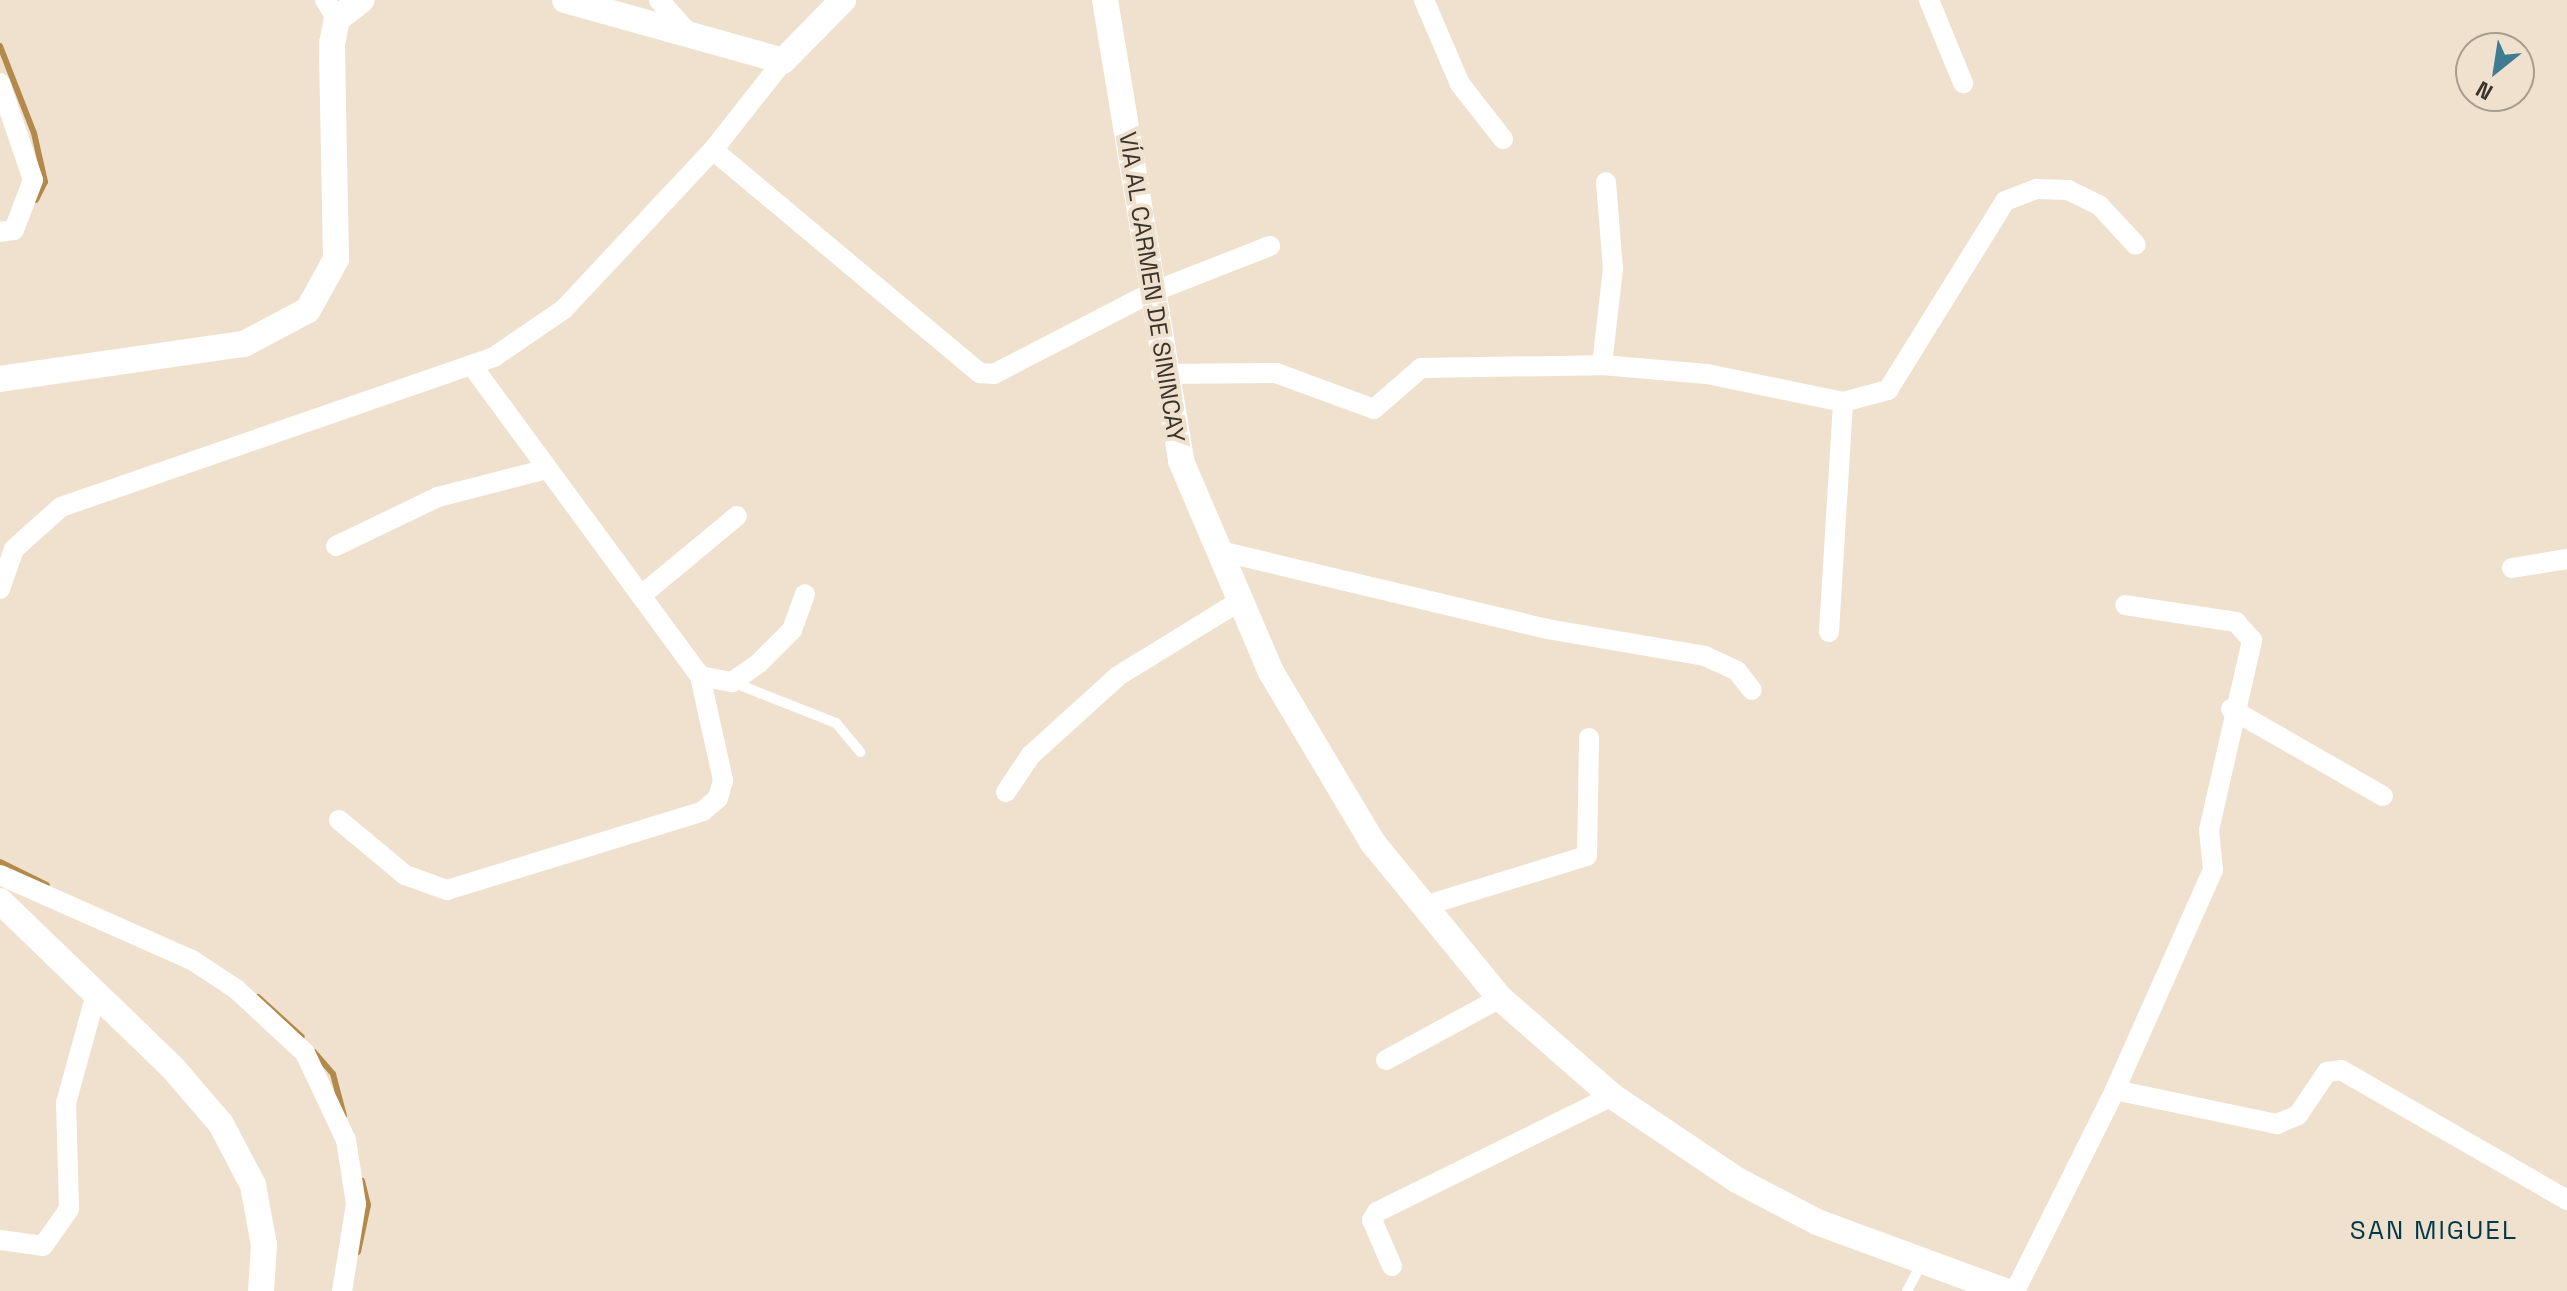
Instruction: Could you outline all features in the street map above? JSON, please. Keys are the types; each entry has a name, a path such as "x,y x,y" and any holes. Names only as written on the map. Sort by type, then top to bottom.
{"street":[{"path":"0,379 244,344 308,310 336,259 331,10 361,0"},
{"path":"565,0 783,61"},
{"path":"659,0 693,38"},
{"path":"0,589 14,549 61,507 473,367 564,309 713,150 783,61 843,0"},
{"name":"VÍA AL CARMEN DE SININCAY","path":"1105,0 1161,374 1181,461 1240,601 1335,787 1424,906 1500,998 1612,1096 1737,1180 1817,1222 2005,1291"},
{"path":"1424,0 1460,84 1503,139"},
{"path":"1929,0 1963,83"},
{"path":"0,83 33,180 14,230 0,232"},
{"path":"713,150 980,373 994,374 1150,293 1270,246"},
{"path":"1602,365 1613,269 1606,182"},
{"path":"1161,374 1276,373 1374,409 1421,368 1602,365 1707,374 1843,402 1888,390 2005,201 2037,189 2068,190 2099,205 2136,245"},
{"path":"339,820 405,875 447,890 703,811 718,798 723,780 700,676 643,594 473,367"},
{"path":"1829,632 1843,402"},
{"path":"336,546 438,497 547,469"},
{"path":"643,594 737,516"},
{"path":"1220,551 1547,629 1705,656 1737,671 1752,690"},
{"path":"2512,568 2567,559"},
{"path":"700,676 732,682 792,630 805,594"},
{"path":"1006,792 1041,745 1118,676 1240,601"},
{"path":"2015,1291 2115,1090 2213,870 2209,830 2231,709 2252,640 2247,630 2236,622 2125,605"},
{"path":"2231,709 2383,796"},
{"path":"1424,906 1587,856 1589,738"},
{"path":"0,875 192,960 236,989 305,1053 346,1140 356,1204 342,1291"},
{"path":"0,901 96,994 221,1124 253,1185 264,1245 261,1291"},
{"path":"0,1240 43,1246 69,1209 66,1103 96,994"},
{"path":"1386,1060 1500,998"},
{"path":"2115,1090 2277,1124 2298,1115 2327,1072 2341,1070 2567,1200"},
{"path":"1392,1266 1372,1220 1377,1212 1612,1096"}],"lane":[{"path":"732,682 836,723 860,752"},
{"path":"1907,1291 1923,1261"}],"waterway":[{"path":"0,46 34,133 45,182 36,200"},
{"path":"0,862 47,885"},
{"path":"258,997 302,1037"},
{"path":"314,1052 333,1074 344,1116"},
{"path":"358,1252 368,1205 362,1181"}],"district":[{"name":"SAN MIGUEL","path":"2434,1231"}]}
